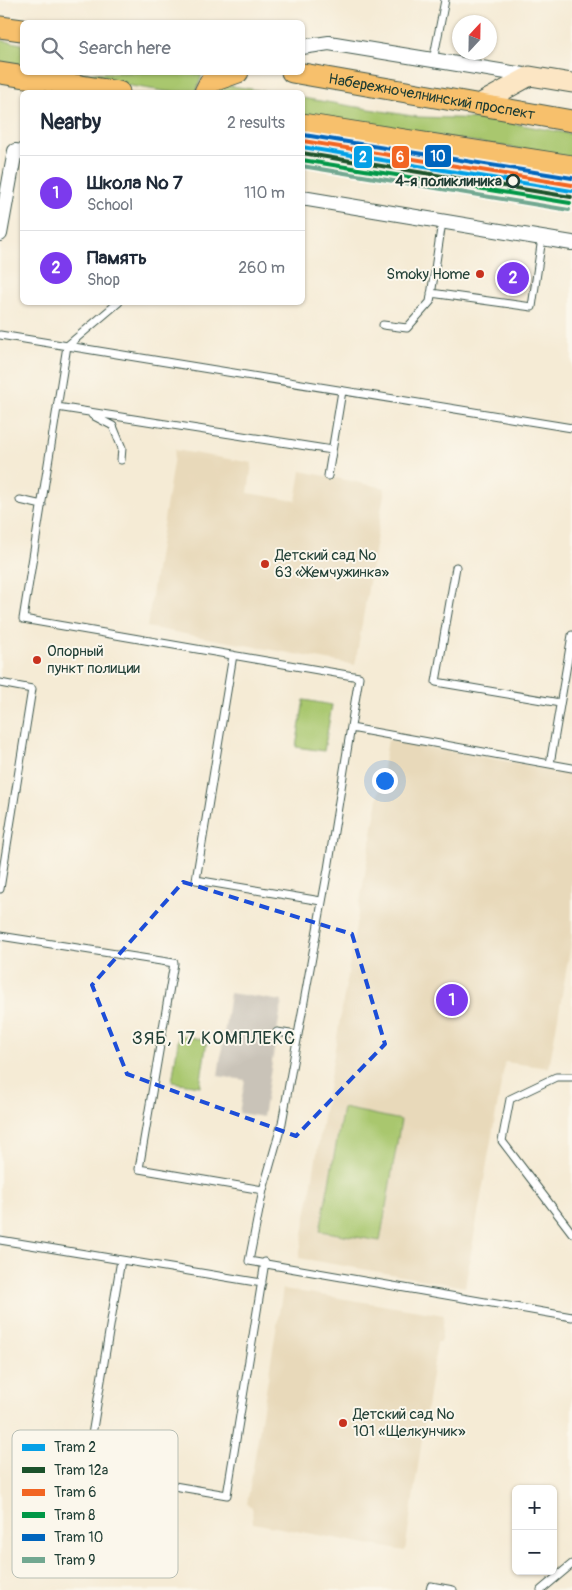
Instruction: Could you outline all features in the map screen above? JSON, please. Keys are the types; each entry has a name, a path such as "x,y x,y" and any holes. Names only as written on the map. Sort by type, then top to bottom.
{"main road":[{"path":"0,27 20,30"},
{"path":"0,72 108,90"},
{"name":"Набережночелнинский проспект","path":"305,74 477,106 572,121"},
{"path":"206,90 210,82 230,75"},
{"path":"477,106 530,76 572,83"},
{"path":"305,124 572,166"}],"street":[{"path":"305,47 329,44 530,76"},
{"path":"0,234 15,151 20,152"},
{"path":"305,199 572,243"}],"lane":[{"path":"433,61 445,0"},
{"path":"383,325 408,328 430,302 442,222"},
{"path":"431,292 532,307 542,238"},
{"path":"115,305 67,346 23,619 359,676 282,1123 263,1190 249,1260 572,1316"},
{"path":"0,335 572,428"},
{"path":"328,476 342,391"},
{"path":"57,407 332,450"},
{"path":"85,412 113,426 122,448 121,460"},
{"path":"20,500 42,505"},
{"path":"456,568 436,682 560,703"},
{"path":"550,764 572,635"},
{"path":"233,655 196,880 321,901"},
{"path":"0,683 32,689 0,888"},
{"path":"351,728 572,768"},
{"path":"0,936 174,963 138,1169 263,1190"},
{"path":"277,1032 297,1036"},
{"path":"572,1077 556,1077 510,1098 502,1141 572,1233"},
{"path":"0,1240 262,1283"},
{"path":"93,1430 121,1260"},
{"path":"178,1487 227,1494 265,1262"},
{"path":"541,1590 572,1564"},
{"path":"430,1590 431,1586 453,1590"}],"highlighted area":[{"path":"183,882 352,934 385,1044 296,1136 127,1074 92,985"}],"shaded area":[{"name":"Детский сад № 63 «Жемчужинка»","path":"175,450 252,463 248,493 296,501 301,471 385,488 355,665 147,627"},
{"path":"388,740 572,773 572,938 549,1068 505,1062 465,1287 299,1258"},
{"path":"230,993 282,1001 263,1117 239,1113 245,1080 218,1076"},
{"name":"Детский сад № 101 «Щелкунчик»","path":"283,1289 444,1315 441,1342 437,1342 405,1551 253,1523 252,1507 247,1504"}],"green space":[{"path":"0,40 20,44 20,68 0,64"},
{"path":"62,75 202,75 197,90 156,90"},
{"path":"220,84 257,90 215,90"},
{"path":"305,98 418,117 488,119 572,134 572,157 305,115"},
{"path":"304,700 332,705 324,751 296,747"},
{"path":"179,1035 207,1040 200,1086 172,1082"},
{"path":"343,1108 401,1120 380,1241 320,1231"}],"tram line":[{"name":"10","path":"305,135 572,178"},
{"name":"6","path":"305,141 572,185"},
{"name":"2","path":"305,147 572,191"},
{"name":"12а","path":"305,153 571,197"},
{"name":"8","path":"305,160 570,203"},
{"name":"9","path":"305,166 569,210"}],"place":[{"name":"4-я поликлиника","path":"513,181"},
{"name":"Smoky Home","path":"480,274"},
{"name":"Память","path":"513,278"},
{"name":"Детский сад № 63 «Жемчужинка»","path":"265,564"},
{"name":"Опорный пункт полиции","path":"37,660"},
{"name":"Школа № 7","path":"452,1000"},
{"name":"Детский сад № 101 «Щелкунчик»","path":"343,1423"}],"district":[{"name":"ЗЯБ, 17 КОМПЛЕКС","path":"214,1038"}]}
